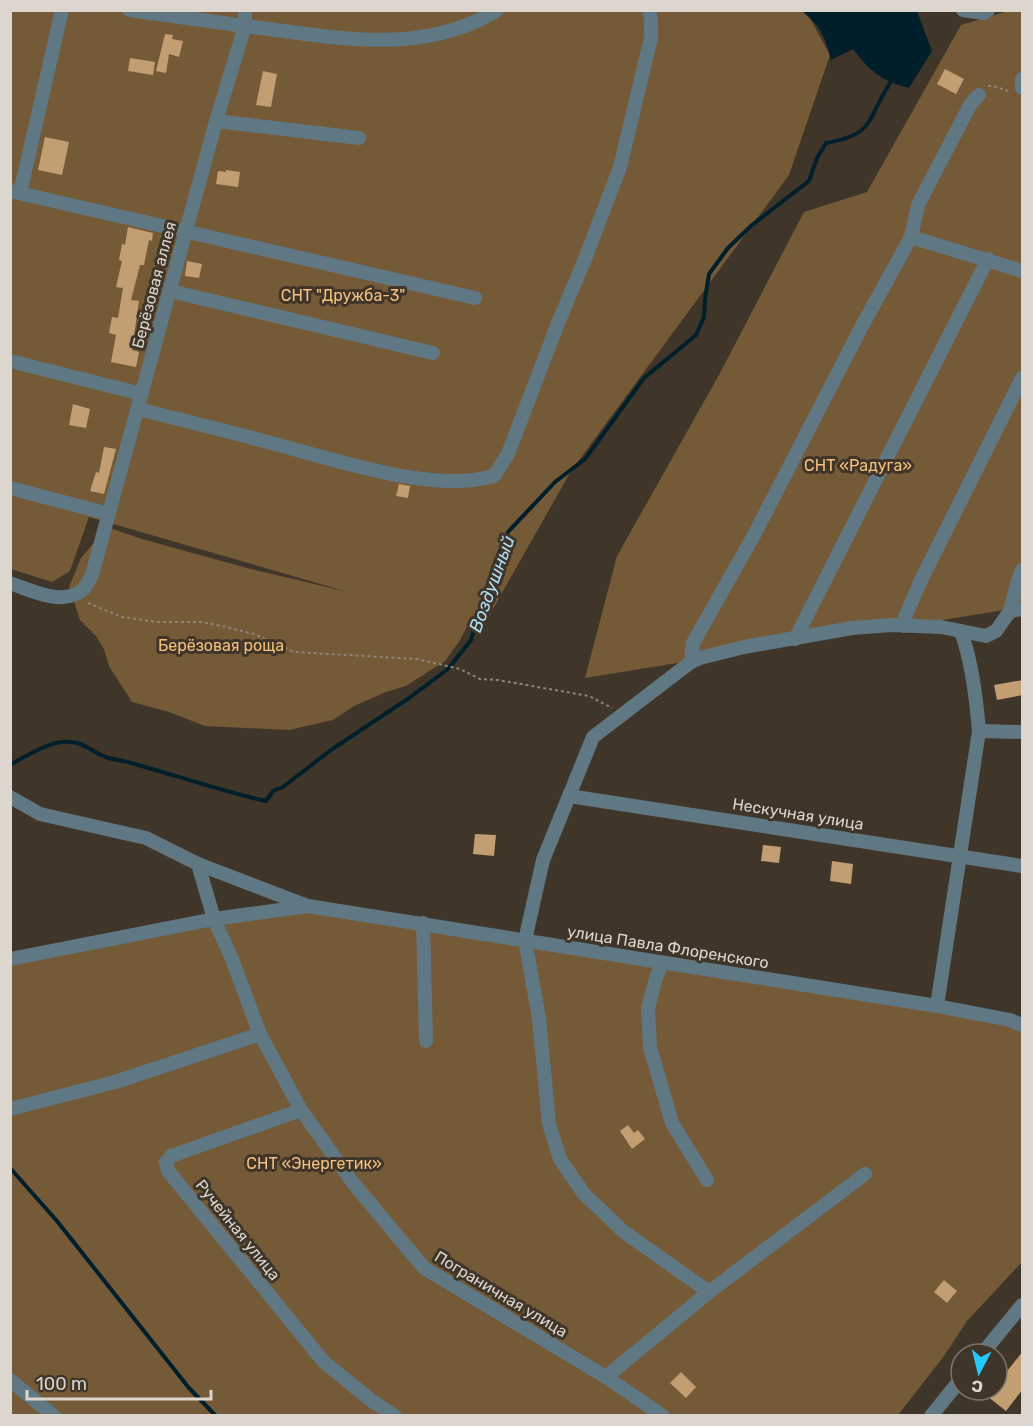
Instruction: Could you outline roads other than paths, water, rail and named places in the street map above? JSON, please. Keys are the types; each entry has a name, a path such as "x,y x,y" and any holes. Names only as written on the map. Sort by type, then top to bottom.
{"street":[{"path":"62,10 15,192 475,298"},
{"path":"129,10 350,40 401,41 458,29 497,10"},
{"name":"Берёзовая аллея","path":"10,584 47,595 64,597 81,591 92,575 216,121 245,26 245,10"},
{"path":"138,409 350,464 415,478 458,482 494,476 508,454 620,167 651,38 649,10"},
{"path":"963,10 984,13 988,10"},
{"path":"1018,90 1023,79"},
{"path":"692,662 693,643 754,535 862,326 911,237 918,204 970,105 979,95"},
{"path":"216,121 359,138"},
{"path":"911,237 1023,271"},
{"path":"795,639 988,259"},
{"path":"170,291 433,353"},
{"path":"10,361 142,394"},
{"path":"904,626 905,617 922,578 1023,378"},
{"path":"10,488 109,514"},
{"path":"710,1292 624,1232 585,1194 560,1159 549,1124 539,1018 525,940 543,860 593,737 700,658 744,647 852,628 941,627 986,636 996,631 1016,610 1017,584 1023,570"},
{"path":"937,1006 979,731 967,647 961,631"},
{"path":"979,731 1023,732"},
{"name":"Нескучная улица","path":"569,796 1023,866"},
{"name":"улица Павла Флоренского","path":"10,797 40,814 146,838 198,864 308,906 937,1006 1023,1024"},
{"path":"198,864 214,919"},
{"name":"улица Павла Флоренского","path":"10,959 214,919 308,906"},
{"name":"Пограничная улица","path":"214,919 232,959 260,1034 301,1110 354,1184 424,1268 606,1377 663,1416"},
{"path":"423,923 426,1041"},
{"path":"662,963 648,1008 650,1047 672,1123 707,1180"},
{"path":"10,1109 116,1082 260,1034"},
{"name":"Ручейная улица","path":"301,1110 171,1156 166,1162 168,1171 324,1362 372,1401 395,1416"},
{"path":"606,1377 710,1292 865,1174"},
{"path":"992,1342 1023,1305"},
{"path":"10,1380 54,1416"},
{"path":"931,1416 949,1394"}],"water":[{"path":"802,11 917,11 932,51 909,88 899,85 877,74 853,49 831,60 821,32"}],"waterway":[{"name":"Воздушный","path":"10,765 55,743 76,743 104,756 266,801 273,791 283,787 331,750 448,669 471,640 493,568 508,532 555,482 585,459 644,378 696,335 704,317 709,274 728,248 752,225 809,181 817,158 826,143 854,135 868,124 890,83"},
{"path":"10,1168 57,1221 189,1388 216,1416"}],"park label":[{"name":"СНТ \"Дружба-3\"","path":"343,295"},
{"name":"СНТ «Радуга»","path":"858,465"},
{"name":"Берёзовая роща","path":"221,645"},
{"name":"СНТ «Энергетик»","path":"314,1163"}]}
